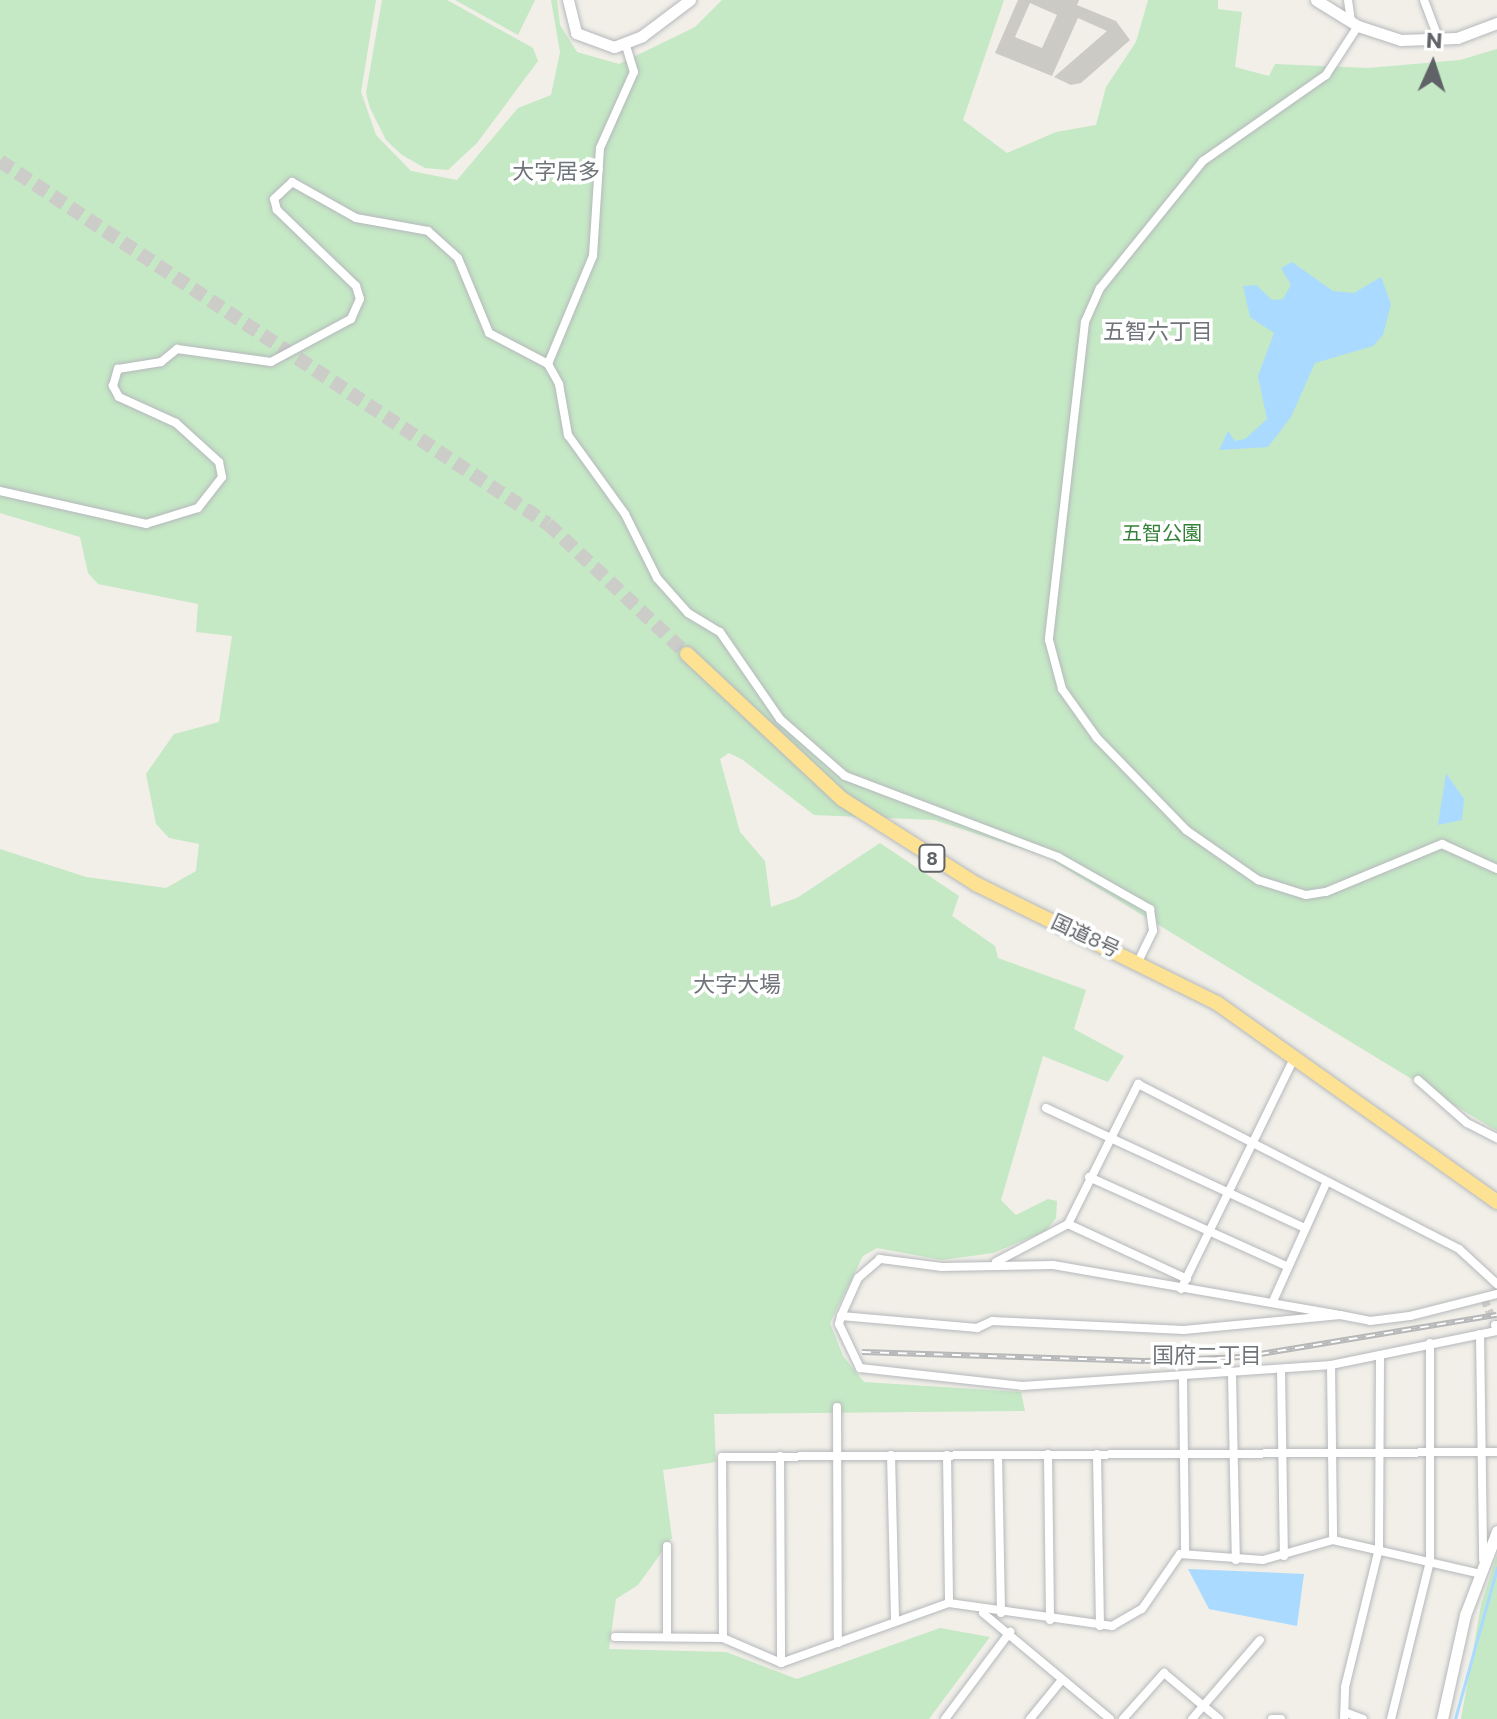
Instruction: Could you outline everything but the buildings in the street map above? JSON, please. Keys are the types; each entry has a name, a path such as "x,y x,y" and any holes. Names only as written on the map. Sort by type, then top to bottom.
{"highway":[{"name":"国道8号","path":"687,654 842,799 976,884 1139,960 1296,1055 1497,1202"}],"main road":[{"path":"568,0 576,33 603,46 626,45 690,0"},
{"path":"1316,0 1355,24 1401,40 1439,40 1497,23"},
{"path":"1442,1719 1477,1573 1497,1531"}],"street":[{"path":"1348,0 1355,24 1326,75 1203,161 1100,288 1085,322 1049,640 1062,689 1097,738 1186,830 1258,880 1306,895 1326,892 1442,844 1497,869"},
{"path":"1424,0 1439,40"},
{"path":"548,364 593,256 600,148 634,72 626,45"},
{"path":"0,491 146,524 198,508 222,477 219,462 176,423 119,397 114,374 125,365 161,362 177,349 271,362 351,319 360,299 356,286 277,210 274,199 292,182 356,218 445,240 489,333 548,364 559,384 568,435 625,514 657,578 688,613 720,632 780,719 845,776 1058,857 1150,909 1153,931 1139,960"},
{"path":"1181,1289 1296,1055"},
{"path":"1418,1080 1467,1123 1497,1138"},
{"path":"996,1262 1068,1224 1110,1134 1138,1084 1459,1249 1497,1284"},
{"path":"1046,1108 1110,1134 1305,1228"},
{"path":"1089,1177 1209,1235 1288,1267"},
{"path":"1274,1299 1327,1181"},
{"path":"1068,1224 1187,1279"},
{"path":"1496,1327 1480,1334 1331,1365 1232,1375 1022,1386 969,1376 868,1371 848,1347 841,1316 872,1261 942,1267 996,1262 1053,1265 1370,1321 1397,1318 1497,1294"},
{"path":"841,1316 977,1328 992,1321 1184,1330 1340,1315"},
{"path":"1480,1334 1483,1560"},
{"path":"1391,1719 1430,1561 1430,1343"},
{"path":"1363,1719 1345,1716 1345,1687 1379,1549 1380,1355"},
{"path":"1331,1365 1333,1540"},
{"path":"1281,1370 1284,1556"},
{"path":"1232,1375 1236,1560"},
{"path":"1183,1378 1185,1553"},
{"path":"837,1407 838,1643"},
{"path":"723,1638 722,1457 1497,1452"},
{"path":"1048,1454 1050,1620"},
{"path":"1097,1454 1100,1626"},
{"path":"891,1455 895,1621"},
{"path":"947,1455 949,1603"},
{"path":"998,1455 1001,1613"},
{"path":"780,1456 781,1663"},
{"path":"615,1637 723,1638 781,1663 949,1603 979,1610 1100,1626 1123,1623 1142,1609 1176,1556 1185,1553 1236,1560 1284,1556 1333,1540 1477,1573"},
{"path":"667,1546 667,1637"},
{"path":"979,1610 1010,1632 1061,1681 1110,1719"},
{"path":"945,1719 1010,1632"},
{"path":"1192,1719 1260,1640"},
{"path":"1123,1719 1164,1673 1219,1719"},
{"path":"1030,1719 1061,1681"},
{"path":"1272,1719 1281,1719"}],"green space":[{"name":"五智公園","path":"0,0 376,0 361,92 376,135 411,171 457,180 518,108 551,95 560,52 551,0 557,0 560,25 577,52 619,64 695,27 722,0 1004,0 963,120 1007,153 1056,132 1096,125 1106,87 1136,42 1148,0 1218,0 1218,9 1242,12 1235,67 1269,76 1275,64 1368,68 1460,60 1497,49 1497,1131 1047,857 934,820 814,815 743,760 729,753 720,759 740,832 765,861 771,907 797,898 880,843 959,896 952,916 995,946 998,958 1086,990 1074,1029 1124,1056 1108,1082 1043,1056 1001,1200 1016,1215 1048,1199 1057,1201 1056,1218 1046,1231 993,1253 942,1260 877,1248 863,1256 830,1323 843,1356 864,1382 1021,1392 1025,1411 714,1414 716,1462 663,1470 672,1538 638,1585 616,1599 609,1649 726,1652 797,1679 940,1628 990,1637 929,1719 0,1719 0,849 86,877 166,888 196,871 199,844 169,838 156,824 146,774 174,734 219,722 232,636 196,632 198,604 98,584 88,573 80,537 0,513"},
{"path":"382,0 447,0 533,48 538,61 477,143 448,170 425,168 402,155 386,140 370,108 366,93"},
{"path":"455,0 535,0 518,35"},
{"path":"1497,1555 1497,1719 1461,1719 1481,1605"}],"water":[{"path":"1292,262 1333,291 1354,293 1381,277 1391,304 1383,335 1373,346 1315,363 1291,417 1268,447 1219,450 1228,431 1235,441 1245,439 1267,419 1258,376 1274,333 1250,317 1243,286 1256,285 1272,300 1283,299 1291,285 1281,268"},
{"path":"1446,773 1464,799 1462,820 1438,825"},
{"path":"1188,1569 1304,1574 1297,1626 1209,1609"}],"waterway":[{"path":"1455,1719 1497,1568"}],"tunnel":[{"path":"0,161 548,524 687,654"},
{"path":"1484,1299 1495,1325"}],"railway":[{"path":"862,1352 1145,1361 1242,1357 1497,1315"}],"district":[{"name":"大字居多","path":"556,171"},
{"name":"五智六丁目","path":"1158,331"},
{"name":"大字大場","path":"737,984"},
{"name":"国府二丁目","path":"1207,1355"}]}
